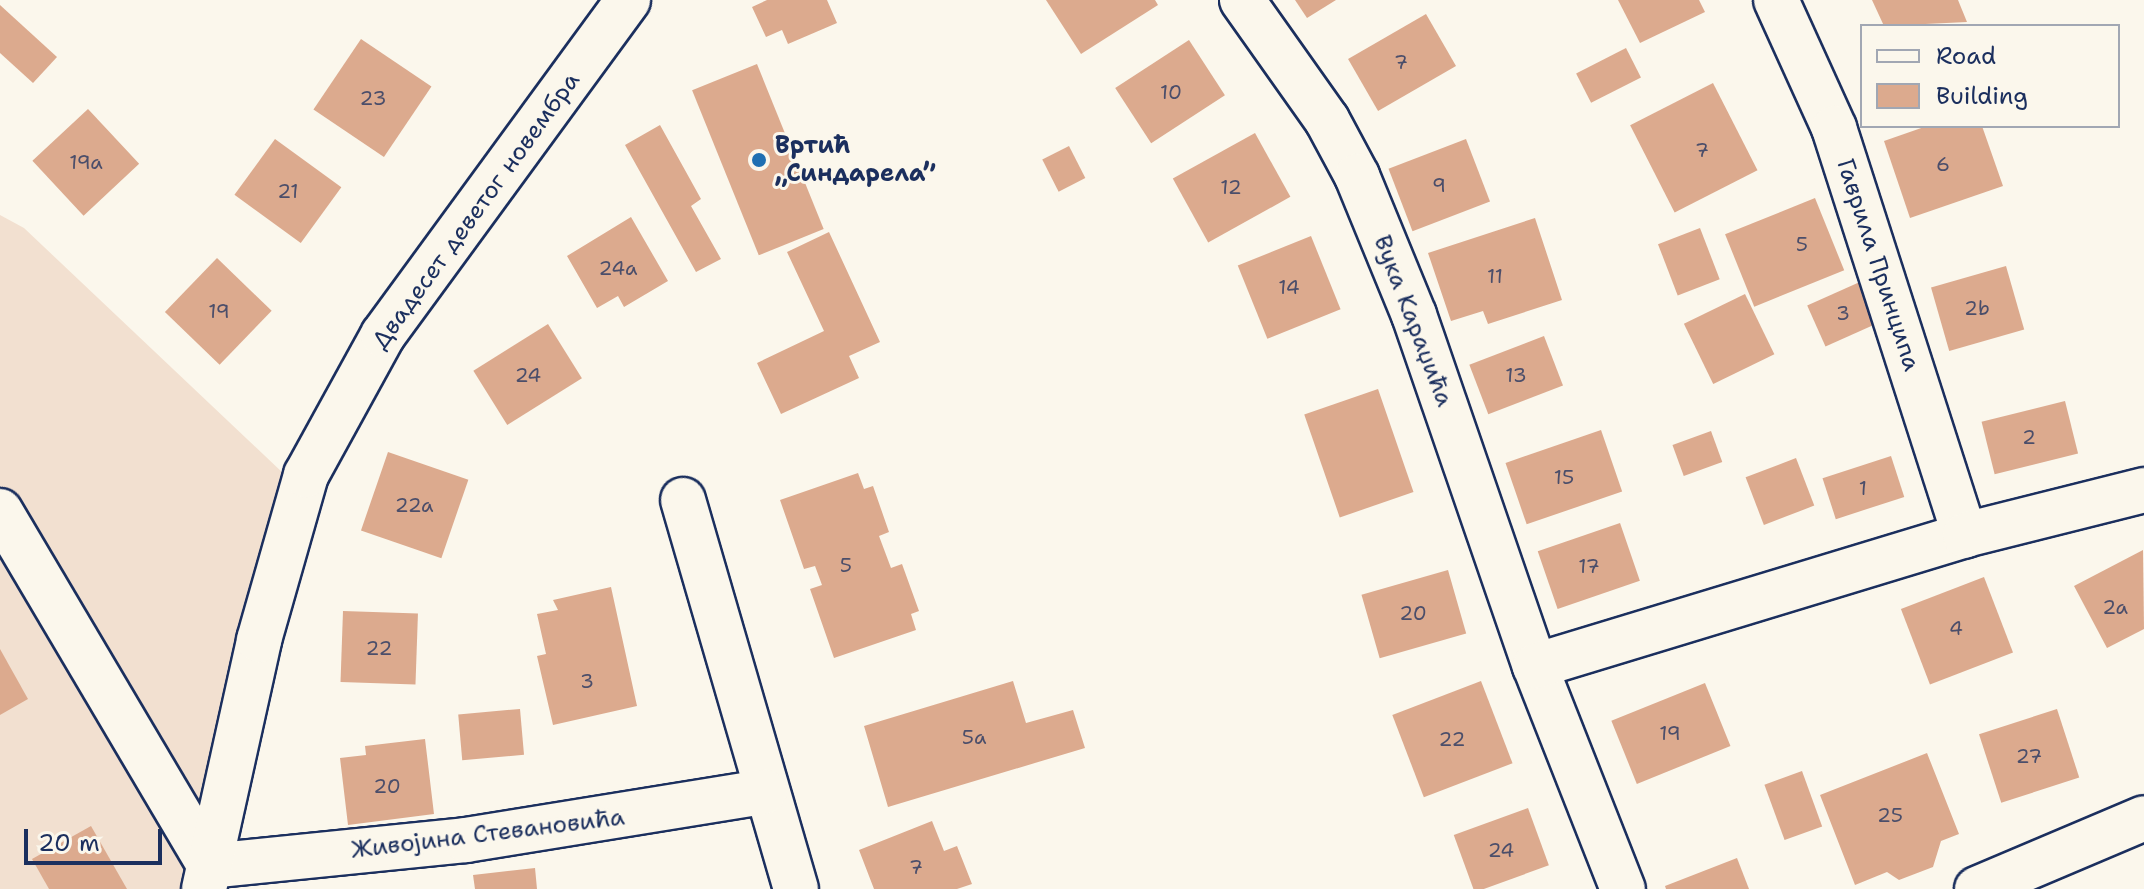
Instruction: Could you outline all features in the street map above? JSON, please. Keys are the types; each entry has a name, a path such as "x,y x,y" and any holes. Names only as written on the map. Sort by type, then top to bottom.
{"street":[{"name":"Двадесет деветог новембра","path":"207,877 259,640 306,475 383,335 628,0"},
{"name":"Вука Караџића","path":"1242,0 1327,120 1357,176 1414,315 1535,666 1623,889"},
{"name":"Гаврила Принципа","path":"1776,0 1834,128 1965,535"},
{"path":"1535,666 1965,535 2144,490"},
{"path":"683,500 764,792 796,889"},
{"path":"0,511 207,877"},
{"name":"Живојина Стевановића","path":"207,877 466,840 764,792"},
{"path":"1977,889 2144,818"}],"shaded area":[{"path":"0,215 24,228 284,474 182,889 0,889"}],"building":[{"path":"767,0 827,0 837,23 788,44 782,30 766,37 752,7"},
{"path":"1046,0 1155,0 1158,5 1081,54"},
{"path":"1295,0 1336,0 1307,18"},
{"path":"1618,0 1699,0 1705,12 1640,43"},
{"path":"1872,0 1958,0 1967,22 1926,24 1883,24"},
{"path":"0,5 57,57 33,83 0,53"},
{"path":"1426,14 1456,66 1378,111 1348,59"},
{"path":"361,39 431,87 384,157 313,109"},
{"path":"1189,40 1225,95 1151,143 1115,88"},
{"path":"1626,48 1641,77 1591,103 1576,73"},
{"name":"Вртић „Синдарела”","path":"757,64 824,229 759,255 692,90"},
{"path":"1713,83 1757,170 1675,213 1630,125"},
{"path":"88,109 139,164 84,216 32,161"},
{"path":"660,125 701,199 691,206 721,259 696,272 625,145"},
{"path":"1921,128 1983,128 2003,186 1910,218 1884,141"},
{"path":"1255,133 1290,197 1208,242 1173,179"},
{"path":"275,139 341,187 301,243 234,195"},
{"path":"1466,139 1490,202 1413,231 1389,169"},
{"path":"1069,146 1085,178 1059,192 1042,160"},
{"path":"1815,198 1844,270 1754,307 1725,234"},
{"path":"631,217 668,281 624,307 618,296 597,308 567,256"},
{"path":"1535,218 1562,300 1488,324 1483,311 1451,321 1428,253"},
{"path":"1700,228 1720,279 1678,295 1658,244"},
{"path":"829,232 880,342 849,356 859,378 781,414 757,363 824,331 787,252"},
{"path":"1311,236 1341,309 1267,339 1238,266"},
{"path":"217,258 272,311 220,365 165,312"},
{"path":"2006,266 2024,329 1949,351 1931,287"},
{"path":"1862,281 1880,322 1825,347 1807,305"},
{"path":"1745,294 1774,354 1713,384 1684,324"},
{"path":"548,324 582,378 507,425 473,371"},
{"path":"1544,336 1563,385 1488,414 1469,365"},
{"path":"1378,389 1413,492 1340,517 1304,414"},
{"path":"2065,401 2078,453 1995,474 1982,422"},
{"path":"1601,430 1622,491 1527,524 1506,463"},
{"path":"1711,431 1722,462 1684,476 1672,445"},
{"path":"388,452 468,480 441,558 361,530"},
{"path":"1891,456 1904,497 1836,519 1823,478"},
{"path":"1796,458 1814,506 1764,525 1746,477"},
{"path":"858,473 864,489 873,486 889,532 879,536 891,568 902,564 919,611 911,614 916,630 834,658 810,589 822,585 815,566 804,569 780,500"},
{"path":"1620,523 1640,581 1558,609 1538,551"},
{"path":"2143,550 2144,629 2107,648 2074,586"},
{"path":"1448,570 1466,633 1380,658 1361,595"},
{"path":"1984,577 2013,653 1930,685 1901,609"},
{"path":"611,587 637,706 553,725 537,656 546,654 537,614 558,610 553,600"},
{"path":"343,611 418,614 415,685 341,682"},
{"path":"0,649 28,699 0,715"},
{"path":"1013,681 1026,723 1073,710 1085,748 888,807 864,726"},
{"path":"1481,681 1513,763 1424,797 1392,715"},
{"path":"1705,683 1730,746 1637,784 1611,721"},
{"path":"520,709 524,755 462,760 458,714"},
{"path":"2057,709 2079,777 2001,803 1979,734"},
{"path":"425,739 434,814 348,825 340,758 366,755 365,746"},
{"path":"1927,753 1959,834 1941,841 1933,867 1899,880 1887,872 1855,885 1820,795"},
{"path":"1802,771 1822,826 1785,840 1764,785"},
{"path":"1528,808 1549,865 1484,889 1473,889 1454,835"},
{"path":"932,821 944,851 957,846 972,884 957,889 874,889 859,850"},
{"path":"91,826 127,889 49,889 32,859"},
{"path":"1737,858 1749,889 1666,889 1665,886"},
{"path":"535,868 537,889 475,889 473,875"}],"place":[{"name":"Вртић „Синдарела”","path":"759,160"}]}
